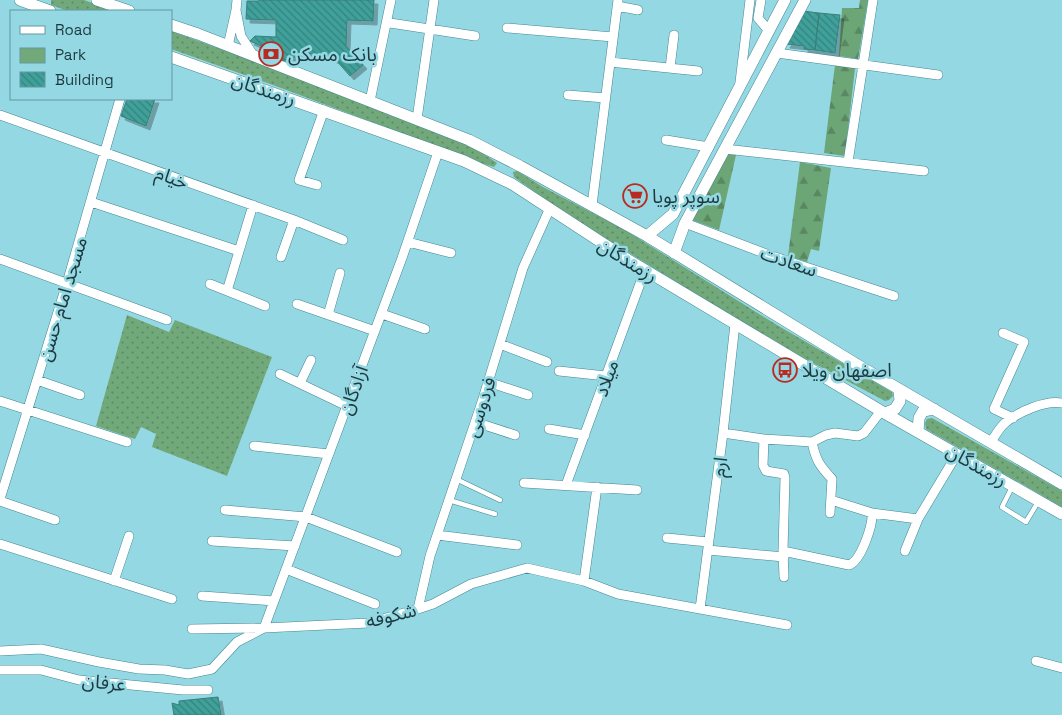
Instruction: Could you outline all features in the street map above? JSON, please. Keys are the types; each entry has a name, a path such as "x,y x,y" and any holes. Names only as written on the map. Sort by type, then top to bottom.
{"main road":[{"path":"20,0 45,6"},
{"path":"97,0 126,10"},
{"path":"647,236 673,214 785,0"},
{"path":"674,252 685,223 805,0"},
{"name":"رزمندگان","path":"172,25 253,55 468,140 647,236 934,409 1062,483"},
{"name":"رزمندگان","path":"172,57 464,161 512,184 550,208 573,226 645,270 883,412 1062,514"},
{"path":"883,412 895,408 900,401 899,388"},
{"path":"918,431 918,418 923,411 934,409"}],"street":[{"path":"228,46 237,0"},
{"path":"370,101 390,0"},
{"path":"417,119 428,30 434,0"},
{"path":"739,89 750,0"},
{"path":"761,0 758,18 768,31"},
{"path":"848,162 873,0"},
{"path":"592,205 618,3 638,10"},
{"path":"236,10 241,36 253,55"},
{"path":"390,23 476,36"},
{"path":"507,28 613,37"},
{"path":"670,68 674,35"},
{"path":"777,53 938,75"},
{"path":"610,62 698,71"},
{"path":"568,95 605,98"},
{"name":"مسجد امام حسن","path":"0,500 3,474 28,411 106,153 120,100"},
{"path":"317,185 299,180 324,110"},
{"name":"خیام","path":"0,115 253,205 343,240"},
{"path":"666,140 709,147"},
{"path":"725,149 924,172"},
{"name":"آزادگان","path":"264,628 382,314 438,152"},
{"path":"91,202 239,251"},
{"path":"227,291 253,205"},
{"name":"فردوسی","path":"418,609 430,556 524,268 550,208"},
{"path":"281,257 294,220"},
{"name":"سعادت","path":"685,223 769,254 894,296"},
{"path":"408,242 451,253"},
{"path":"0,259 167,320"},
{"name":"میلاد","path":"566,485 645,270"},
{"path":"328,315 340,273"},
{"path":"210,284 265,306"},
{"path":"297,304 375,332"},
{"path":"382,314 426,329"},
{"name":"ارم","path":"700,609 735,324"},
{"path":"1003,332 1024,342 994,409 1013,418"},
{"path":"500,344 547,362"},
{"path":"300,383 311,360"},
{"path":"559,371 606,376"},
{"path":"280,374 347,406"},
{"path":"37,380 80,395"},
{"path":"488,382 528,395"},
{"path":"0,401 127,442"},
{"path":"991,442 1004,424 1024,411 1056,402 1062,403"},
{"path":"723,433 764,439 812,442 835,433 858,436 864,433 883,412"},
{"path":"475,422 515,435"},
{"path":"550,429 585,435"},
{"path":"764,439 764,469 766,471 781,472 785,478 784,577"},
{"path":"812,442 817,461 832,479 830,513"},
{"path":"254,446 329,454"},
{"path":"905,551 918,519 957,454"},
{"path":"524,483 638,490"},
{"path":"584,581 597,487"},
{"path":"0,500 55,520"},
{"path":"830,500 872,513 918,519"},
{"path":"226,510 306,517 397,552"},
{"path":"667,538 708,546 852,564 856,561 869,532 873,520 872,513"},
{"path":"437,534 517,545"},
{"path":"114,581 128,536"},
{"path":"212,542 295,546"},
{"path":"0,544 172,599"},
{"name":"شکوفه","path":"0,651 41,648 99,662 188,674 212,669 237,642 264,628 368,622 433,604 472,584 528,568 584,581 618,594 787,624"},
{"path":"286,569 375,604"},
{"path":"202,596 274,601"},
{"path":"192,629 264,628"},
{"path":"1036,662 1062,668"},
{"name":"عرفان","path":"0,670 40,670 78,680 183,690 208,690"}],"lane":[{"path":"456,479 500,500"},
{"path":"1012,486 1002,507 1026,522 1039,501"},
{"path":"449,500 496,514"}],"green space":[{"path":"51,0 84,0 112,10 65,10 51,5"},
{"path":"860,0 868,0 858,59 839,56 842,8 859,8"},
{"path":"172,31 315,84 450,137 475,149 497,163 494,167 484,164 172,49"},
{"path":"835,65 855,68 845,156 824,153"},
{"path":"727,154 736,155 719,230 692,220"},
{"path":"800,162 831,168 819,251 811,249 807,262 788,256"},
{"path":"517,171 543,187 625,230 777,325 892,392 893,396 885,401 798,355 566,214 514,177 513,172"},
{"path":"127,315 169,332 175,320 272,357 227,476 152,447 156,434 141,427 135,439 96,426"},
{"path":"932,418 1062,491 1062,507 926,429 925,423 927,419"}],"building":[{"path":"374,0 373,21 347,20 346,46 363,65 350,76 336,60 320,54 306,54 282,61 278,46 268,49 250,41 255,36 276,37 276,20 246,19 247,1"},
{"path":"803,11 819,13 815,50 804,49 804,46 786,44"},
{"path":"819,13 840,15 835,53 815,50"},
{"path":"127,100 155,100 146,126 121,116"},
{"path":"218,697 221,715 174,715 172,703 179,705 179,701"}],"place":[{"name":"بانک مسکن","path":"271,54"},
{"name":"سوپر پویا","path":"635,196"},
{"name":"اصفهان ویلا","path":"785,370"}]}
